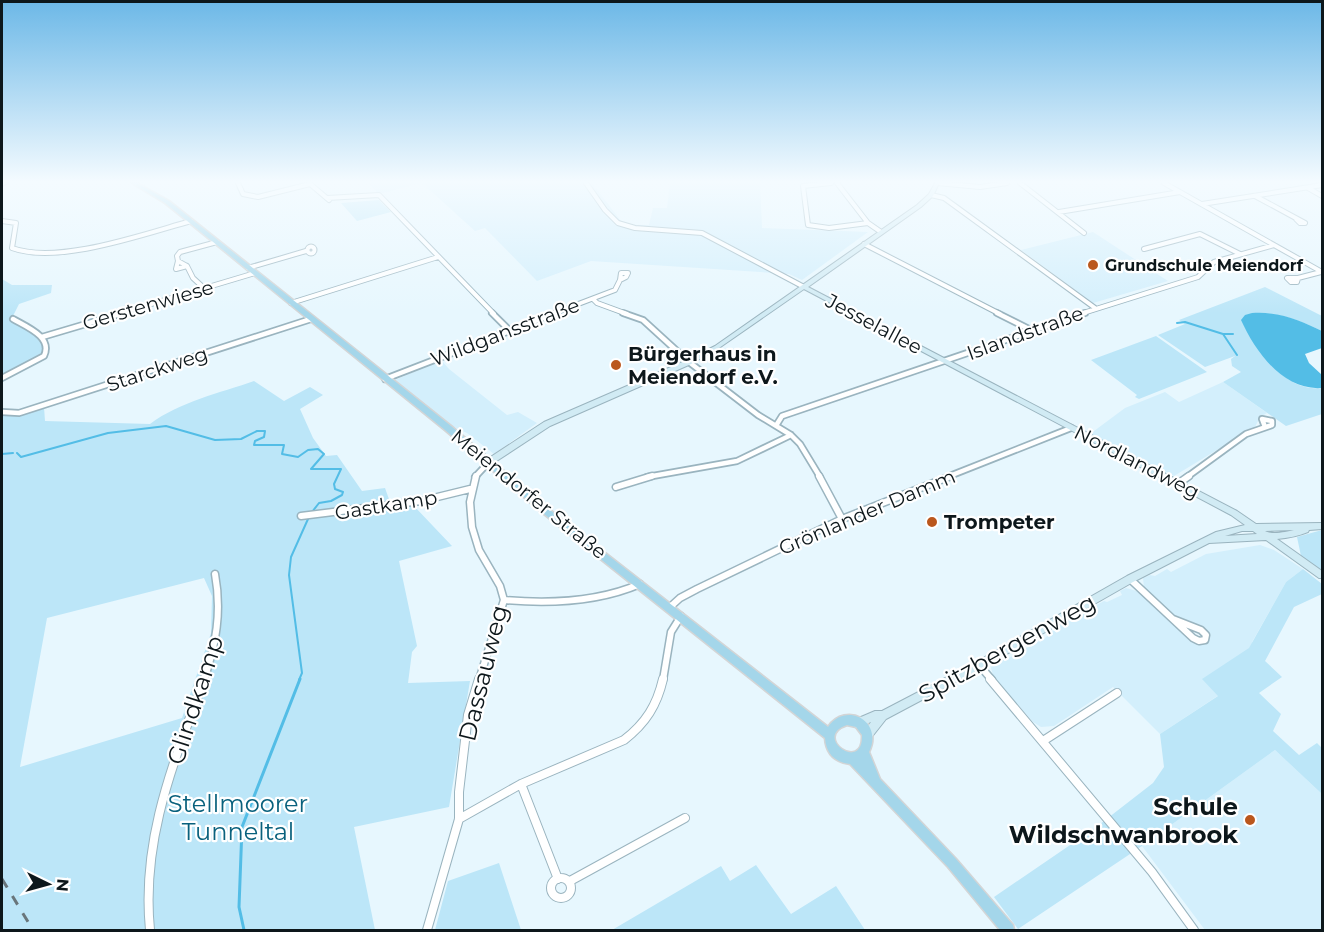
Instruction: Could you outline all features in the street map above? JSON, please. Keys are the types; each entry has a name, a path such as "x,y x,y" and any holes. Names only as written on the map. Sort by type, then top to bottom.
{"main road":[{"name":"Meiendorfer Straße","path":"198,226 669,608 811,718 832,730 836,751 852,758 952,863 1008,930"},
{"path":"832,730 844,720 857,723 867,735 868,744 864,753 852,758"},
{"name":"Meiendorfer Straße","path":"864,753 875,782"}],"street":[{"path":"15,226 10,244 12,248 22,253 39,254 90,247 170,226"},
{"path":"410,226 509,330"},
{"path":"627,226 698,231 804,287"},
{"path":"819,226 841,226"},
{"path":"873,226 881,232"},
{"path":"470,489 477,472 547,424 689,362 717,346 888,226"},
{"path":"983,226 1095,308"},
{"path":"1076,226 1084,233"},
{"path":"1242,226 1322,272"},
{"path":"1144,249 1200,234 1240,254"},
{"path":"187,266 176,269 177,256 180,252 217,242"},
{"path":"864,244 1029,329"},
{"name":"Islandstraße","path":"777,424 782,416 945,361 1029,329 1198,277 1214,262 1274,245"},
{"path":"248,268 306,251"},
{"path":"291,303 438,257"},
{"path":"178,261 187,266 194,278 205,289"},
{"path":"1298,278 1322,272"},
{"name":"Gerstenwiese","path":"42,337 255,273"},
{"name":"Wildgansstraße","path":"385,379 617,289 619,280"},
{"name":"Jesselallee","path":"804,287 945,361"},
{"path":"593,298 597,303 643,320 689,362 758,415 777,424 791,435 800,444 833,498 842,519"},
{"path":"2,378 44,356 48,349 42,337 13,319"},
{"name":"Starckweg","path":"2,412 19,413 311,319"},
{"name":"Nordlandweg","path":"945,361 1179,483 1257,527 1323,575"},
{"path":"1179,483 1246,434 1265,427"},
{"name":"Grönlander Damm","path":"669,608 697,588 842,519 1071,428"},
{"path":"616,487 657,474 737,461 791,435"},
{"name":"Gastkamp","path":"301,516 421,501 470,489"},
{"name":"Dassauweg","path":"427,930 459,819 459,792 468,716 504,600 502,587 479,551 472,519 470,489"},
{"path":"1310,528 1323,526"},
{"name":"Spitzbergenweg","path":"867,735 882,716 979,665 1130,579 1209,540 1234,530 1257,527 1310,528"},
{"name":"Spitzbergenweg","path":"1209,540 1288,535 1310,528"},
{"name":"Glindkamp","path":"150,930 146,908 152,835 179,747 218,637 221,612 215,574"},
{"path":"1130,579 1192,638 1199,641 1205,640 1206,635 1201,630 1173,619"},
{"path":"504,600 526,603 559,600 620,592 640,584"},
{"path":"459,819 521,784 624,740 645,723 660,696 670,631 681,616"},
{"path":"979,665 1152,872 1194,930"},
{"path":"1042,741 1117,693"},
{"name":"Spitzbergenweg","path":"857,723 875,716 882,716"},
{"path":"521,784 558,879"},
{"path":"570,881 685,818"},
{"path":"564,877 570,881 571,888 568,895 558,899 554,896 552,889 558,879 564,877"}],"shaded area":[{"path":"470,226 762,226 868,232 802,280 789,274 591,261 537,281 485,228 475,231"},
{"name":"Grundschule Meiendorf","path":"1093,232 1168,281 1093,303 1021,250"},
{"path":"441,360 507,415 518,412 537,423 494,454 467,433 446,423 395,380"},
{"path":"1223,382 1267,413 1260,417 1255,427 1174,476 1090,434 1125,408 1165,392 1179,402"},
{"path":"1260,545 1274,550 1303,569 1286,582 1252,642 1253,653 1219,695 1160,734 1113,687 1054,726 1041,727 1033,722 994,678 991,668 993,663 1007,659 1045,638 1064,622 1104,601 1107,602 1122,595 1120,591 1126,588 1140,592 1199,643 1207,642 1199,626 1170,613 1144,588 1143,578 1150,575 1155,576 1167,569 1171,572 1206,554"},
{"name":"Schule Wildschwanbrook","path":"1275,750 1322,794 1322,930 1205,930 1142,846"}],"green space":[{"path":"2,279 12,285 52,285 51,293 19,304 11,320 39,338 46,351 37,359 2,376"},
{"path":"1265,287 1322,316 1322,331 1289,318 1262,313 1252,313 1244,326 1267,359 1285,377 1296,384 1322,388 1322,414 1286,426 1223,382 1241,372 1232,366 1231,359 1235,356 1205,367 1158,335 1185,324 1179,320"},
{"path":"1156,336 1207,372 1139,399 1135,397 1137,395 1091,360"},
{"name":"Stellmoorer Tunneltal","path":"254,381 284,401 310,387 323,395 300,409 313,438 326,456 337,455 362,491 385,488 390,502 313,514 314,518 414,506 452,546 399,561 417,646 412,652 408,683 470,681 449,807 354,827 375,930 2,930 2,415 17,415 44,407 45,421 150,424 161,416 187,404","holes":["204,578 212,596 211,633 182,718 20,767 47,618"]},
{"path":"1322,530 1322,573 1301,556 1297,537"},
{"path":"1303,569 1322,584 1322,594 1294,607 1265,661 1282,677 1259,693 1281,714 1273,731 1299,755 1317,743 1322,748 1322,794 1275,750 1142,846 1018,929 994,897 1095,828 1153,783 1164,767 1160,734 1218,696 1202,679 1249,648 1286,582"},
{"path":"499,863 521,930 435,930 448,881"},
{"path":"756,865 791,914 836,886 865,930 612,930 721,866 730,881"}],"water":[{"path":"1252,313 1281,315 1322,331 1322,348 1305,354 1309,363 1322,375 1322,388 1295,383 1273,368 1247,333 1241,320 1245,315"}],"waterway":[{"path":"1177,323 1185,322 1223,334"},
{"path":"1223,334 1233,334"},
{"path":"1223,334 1237,355"},
{"path":"17,453 21,457 108,433 166,426 215,440 241,439 257,431 265,431 264,437 255,441 254,445 284,445 282,454 298,457 308,450 318,449 324,454 311,469 341,469 334,484 335,489 343,492 342,495 331,501 319,503 312,512"},
{"path":"2,454 13,453"},
{"path":"299,680 302,673 289,575 291,557 308,519"},
{"path":"244,930 239,907 242,827 300,679"}],"railway":[{"path":"2,879 33,930"}],"place":[{"name":"Grundschule Meiendorf","path":"1093,265"},
{"name":"Bürgerhaus in Meiendorf e.V.","path":"616,365"},
{"name":"Trompeter","path":"932,522"},
{"name":"Schule Wildschwanbrook","path":"1250,820"}]}
